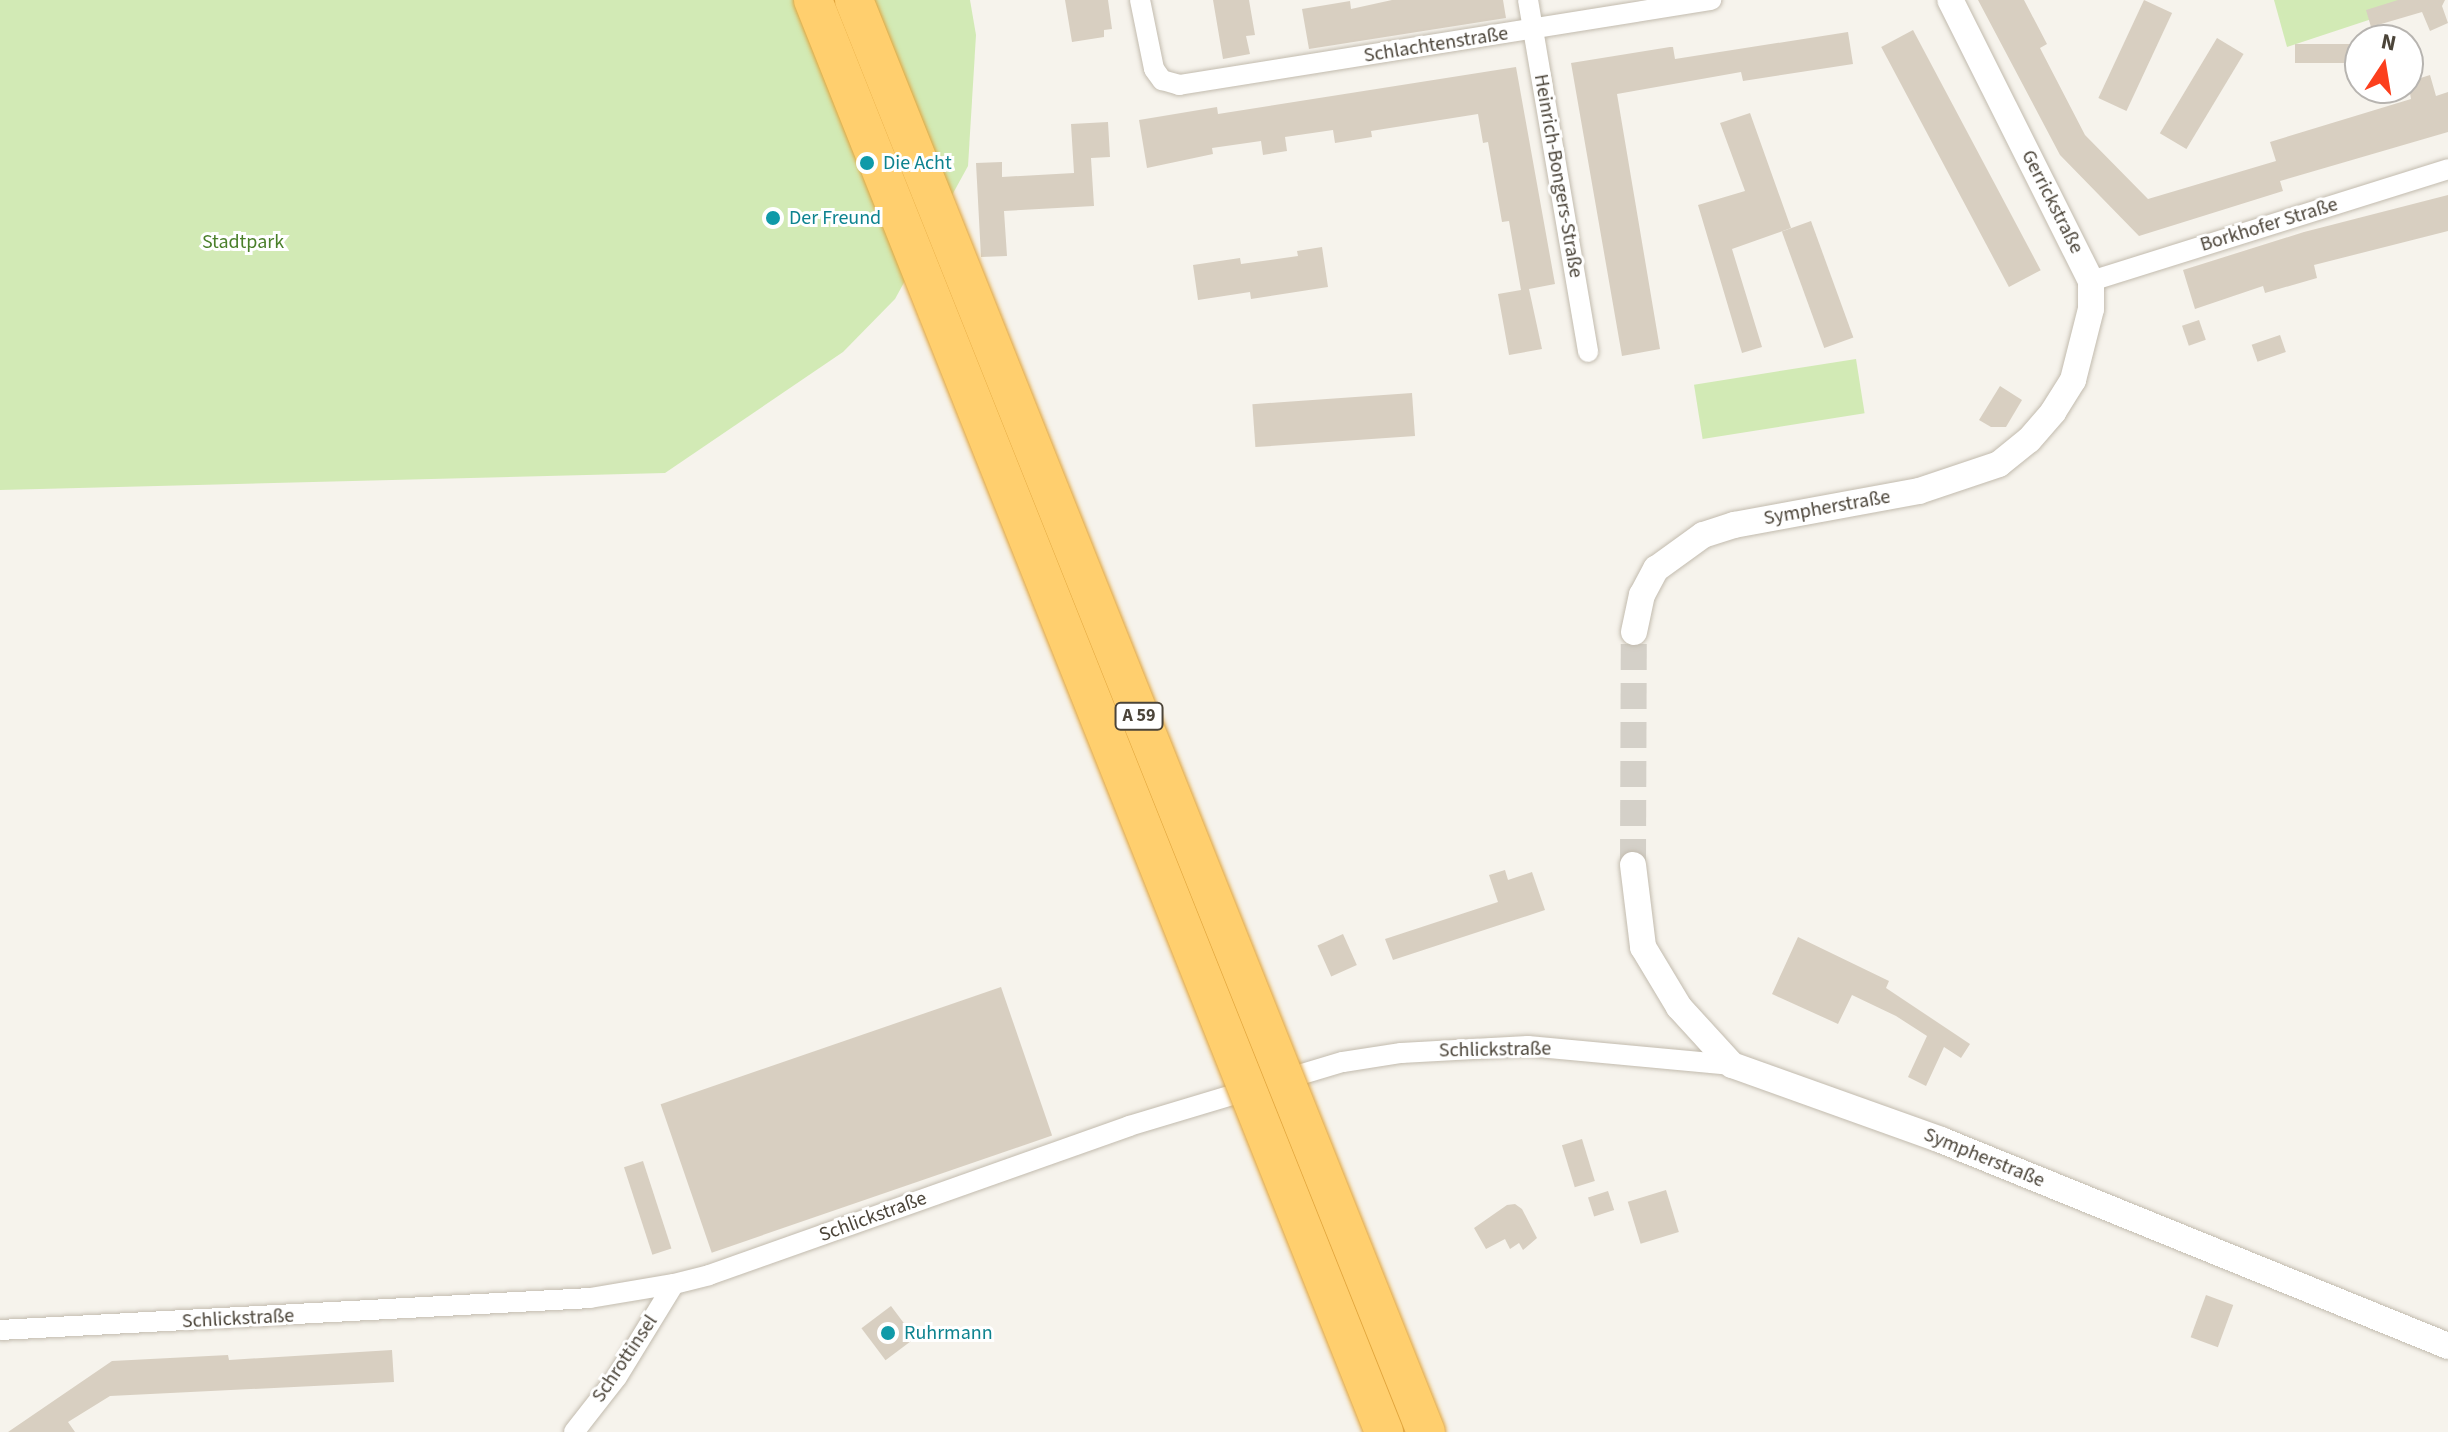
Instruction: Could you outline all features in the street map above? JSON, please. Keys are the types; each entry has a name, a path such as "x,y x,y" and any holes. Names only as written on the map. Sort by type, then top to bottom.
{"highway":[{"name":"A 59","path":"813,0 1384,1432"},
{"name":"A 59","path":"854,0 1426,1432"}],"street":[{"name":"Schlachtenstraße","path":"1140,0 1149,53 1162,80 1179,85 1711,0"},
{"name":"Heinrich-Bongers-Straße","path":"1528,0 1588,352"},
{"name":"Gerrickstraße","path":"1950,0 2091,281"},
{"name":"Borkhofer Straße","path":"2091,281 2448,169"},
{"name":"Sympherstraße","path":"1634,632 1642,595 1656,569 1703,535 1734,525 1919,491 1999,464 2029,440 2053,412 2073,380 2091,309 2091,281"},
{"name":"Sympherstraße","path":"1633,865 1643,947 1679,1007 1732,1065 1941,1140 2448,1346"},
{"name":"Schlickstraße","path":"0,1330 590,1298 674,1284 709,1275 1129,1126 1343,1062 1401,1053 1528,1046 1732,1065"},
{"name":"Schrottinsel","path":"574,1432 617,1377 674,1284"}],"green space":[{"name":"Stadtpark","path":"0,0 970,0 976,35 968,166 895,299 843,352 665,473 0,490"},
{"path":"2274,0 2413,0 2414,5 2357,24 2344,24 2344,28 2287,47"},
{"path":"1856,359 1865,413 1703,439 1694,385"}],"building":[{"path":"1065,0 1108,0 1112,29 1104,30 1104,37 1072,42"},
{"path":"1213,0 1249,0 1255,35 1246,36 1250,54 1223,59"},
{"path":"1392,0 1503,0 1506,18 1309,49 1302,9 1350,1 1351,9"},
{"path":"1978,0 2024,0 2047,44 2040,48 2085,135 2148,199 2276,161 2270,142 2395,104 2424,104 2424,77 2430,75 2436,96 2448,92 2448,132 2280,181 2283,191 2139,236 2060,155"},
{"path":"2144,0 2172,13 2126,111 2098,98"},
{"path":"2398,0 2445,0 2442,6 2448,23 2430,31 2422,12 2381,24 2370,24 2366,10"},
{"path":"1913,30 2041,270 2009,287 1881,47"},
{"path":"1848,32 1853,64 1743,81 1741,72 1617,94 1660,349 1622,356 1571,63 1670,47 1673,47 1675,59"},
{"path":"2217,38 2244,54 2186,149 2160,133"},
{"path":"2295,44 2344,44 2344,63 2295,63"},
{"path":"1516,67 1555,284 1529,289 1542,349 1509,355 1498,294 1521,290 1509,221 1502,222 1488,142 1483,143 1478,114 1371,131 1372,137 1335,143 1333,130 1285,137 1287,151 1263,155 1261,141 1212,148 1213,154 1147,168 1139,120 1217,107 1218,114"},
{"path":"1750,113 1791,228 1732,249 1762,347 1742,353 1698,205 1745,191 1720,123"},
{"path":"1108,122 1110,157 1091,158 1094,206 1004,211 1007,256 981,257 976,163 1002,162 1002,177 1074,173 1071,124"},
{"path":"2448,195 2448,231 2314,265 2317,278 2265,293 2263,286 2195,309 2183,270 2304,232"},
{"path":"1811,221 1853,338 1824,348 1782,232"},
{"path":"1322,247 1328,287 1251,299 1250,292 1198,300 1193,265 1240,258 1241,264 1298,256 1297,251"},
{"path":"2199,320 2206,340 2189,346 2182,326"},
{"path":"2280,335 2286,352 2257,362 2252,345"},
{"path":"2000,386 2022,400 2006,427 1991,427 1979,420"},
{"path":"1412,393 1415,436 1255,447 1252,404"},
{"path":"1505,870 1508,880 1532,872 1545,910 1393,960 1385,939 1498,902 1489,875"},
{"path":"1343,934 1357,965 1331,976 1317,945"},
{"path":"1798,937 1889,981 1886,988 1970,1044 1961,1058 1944,1047 1926,1086 1908,1077 1927,1036 1896,1016 1852,995 1838,1024 1772,994"},
{"path":"1001,987 1052,1135 712,1253 661,1104"},
{"path":"1582,1139 1595,1181 1575,1187 1562,1145"},
{"path":"643,1161 671,1248 652,1255 624,1167"},
{"path":"1666,1190 1679,1232 1641,1244 1628,1202"},
{"path":"1608,1191 1614,1210 1594,1217 1588,1197"},
{"path":"1515,1204 1522,1209 1537,1238 1523,1250 1519,1243 1510,1249 1505,1239 1486,1249 1474,1228 1507,1205"},
{"path":"2206,1295 2233,1305 2218,1347 2191,1337"},
{"name":"Ruhrmann","path":"891,1306 915,1338 886,1360 861,1328"},
{"path":"392,1350 394,1382 110,1396 68,1422 75,1432 8,1432 112,1361 228,1355 229,1360"}],"tunnel":[{"path":"1633,865 1634,632"}],"place":[{"name":"Die Acht","path":"867,163"},
{"name":"Der Freund","path":"773,218"},
{"name":"Ruhrmann","path":"888,1333"}]}
